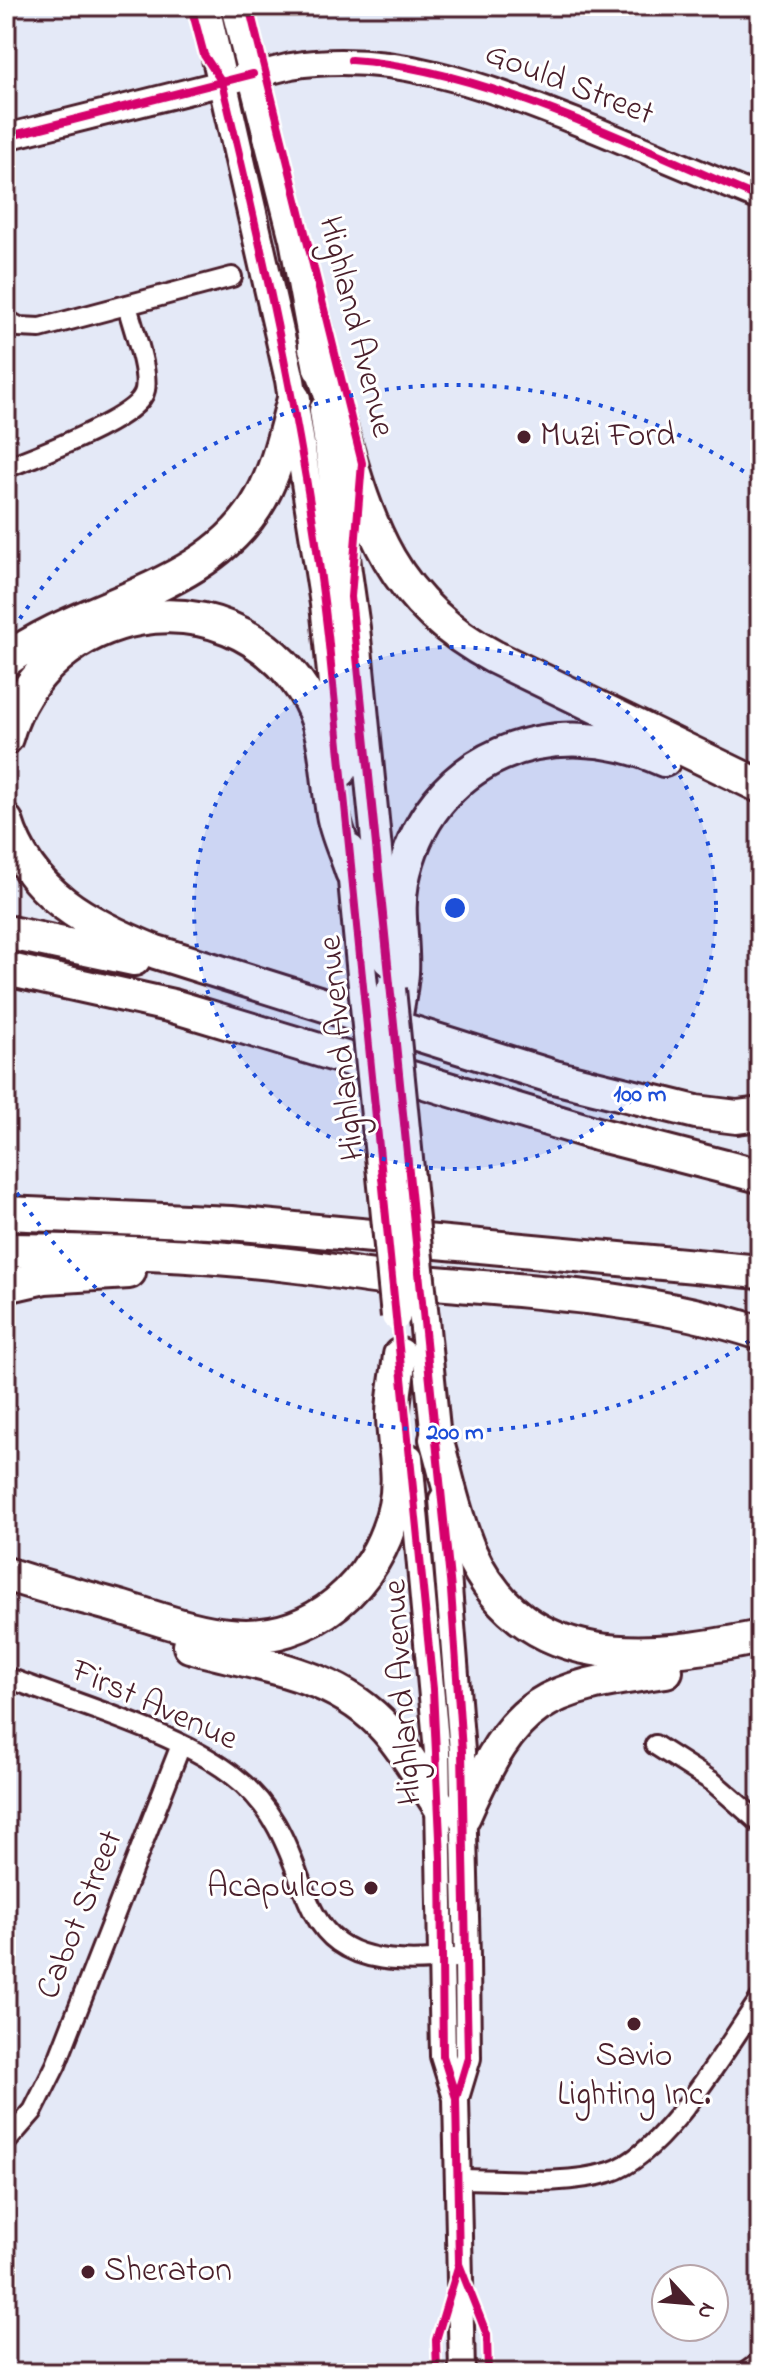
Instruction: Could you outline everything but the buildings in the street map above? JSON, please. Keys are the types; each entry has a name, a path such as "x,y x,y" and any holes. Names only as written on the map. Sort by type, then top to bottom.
{"highway":[{"path":"315,348 337,408 371,527 393,569 425,606 450,629 483,651 760,786"},
{"path":"6,660 48,634 181,573 223,545 248,518 267,487 294,399"},
{"path":"6,738 20,703 43,670 61,653 93,634 127,622 165,615 192,617 228,627 269,651 292,673 309,699 323,735 333,817 352,872"},
{"path":"395,1025 384,989 412,848 442,797 465,776 492,759 547,740 602,740 649,753 760,807"},
{"path":"6,821 33,876 75,913 150,950 554,1077 696,1112 737,1117 760,1114"},
{"path":"6,932 120,955 312,1003"},
{"path":"6,969 173,1006 597,1134 760,1176"},
{"path":"554,1077 594,1093 760,1138"},
{"path":"6,1213 262,1226 760,1272"},
{"path":"6,1250 200,1258 609,1301 760,1310"},
{"path":"6,1286 45,1277 160,1272 358,1276"},
{"path":"609,1301 689,1315 760,1333"},
{"path":"6,1574 211,1633 260,1635 315,1618 345,1599 365,1577 377,1557 391,1521 398,1485 393,1415 400,1355"},
{"path":"436,1439 463,1533 475,1562 507,1604 536,1627 582,1649 617,1655 760,1637"},
{"path":"6,1594 327,1684 386,1729 452,1811 506,1735 522,1718 552,1697 605,1680 760,1658"}],"main road":[{"name":"Highland Avenue","path":"205,6 265,256 294,399 325,604 352,872 384,989"},
{"name":"Highland Avenue","path":"235,6 294,239 315,348 355,628 410,1318 436,1439 454,1621 452,1811 442,1960 443,2056 456,2098 462,2373"},
{"name":"Gould Street","path":"6,137 253,74 342,60 390,64 444,74 508,95 760,198"},
{"name":"Highland Avenue","path":"395,1025 410,1318 400,1355 432,1675 452,1811 467,1957 468,2058 456,2098"}],"street":[{"path":"6,320 26,328 40,328 232,277"},
{"path":"6,468 117,419 139,403 146,382 127,305"},
{"name":"First Avenue","path":"6,1677 181,1745 230,1773 259,1802 283,1838 312,1911 343,1947 380,1960 467,1957"},
{"name":"Cabot Street","path":"6,2142 33,2111 50,2080 181,1745"},
{"path":"655,1745 721,1788 760,1823"},
{"path":"458,2179 593,2175 634,2161 660,2139 760,1999"},
{"path":"745,2373 760,2362"}],"cycle path":[{"path":"191,6 204,55 222,82 254,219 297,426 328,635 433,1689 441,1859 443,2056 456,2098 459,2264 436,2340 437,2373"},
{"path":"249,6 362,463 351,597 451,1590 462,1751 468,2058 456,2098"},
{"path":"351,60 403,66 507,94 611,134 760,198"},
{"path":"6,137 253,74"},
{"path":"459,2264 487,2335 488,2373"}],"place":[{"name":"Muzi Ford","path":"524,437"},
{"name":"Acapulcos","path":"371,1888"},
{"name":"Savio Lighting Inc.","path":"634,2024"},
{"name":"Sheraton","path":"88,2272"}]}
